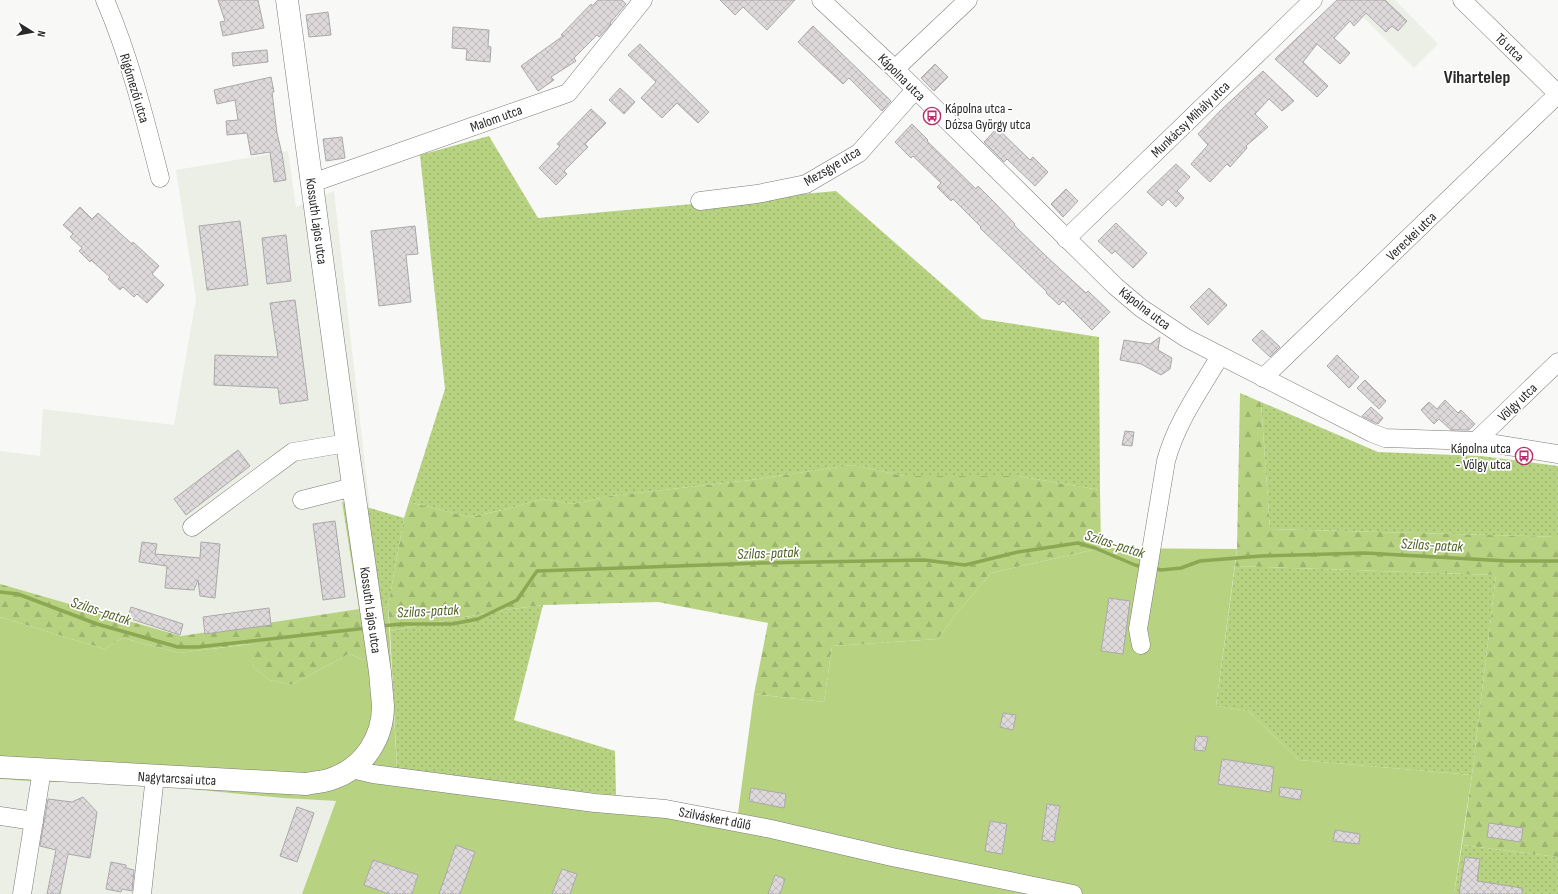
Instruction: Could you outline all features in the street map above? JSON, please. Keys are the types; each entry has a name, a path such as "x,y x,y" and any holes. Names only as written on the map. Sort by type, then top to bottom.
{"main road":[{"name":"Kossuth Lajos utca","path":"287,0 353,487 380,672 383,707 381,724 375,741 368,754 352,770"},
{"name":"Nagytarcsai utca","path":"0,767 306,784 333,779 352,770"}],"street":[{"name":"Rigómezői utca","path":"104,0 119,38 140,104 160,178"},
{"name":"Malom utca","path":"312,183 568,93 643,0"},
{"name":"Kápolna utca","path":"821,0 895,69 1115,286 1141,308 1170,328 1220,356 1372,433 1385,438 1476,441 1558,454"},
{"path":"895,69 968,0"},
{"name":"Munkácsy Mihály utca","path":"1066,239 1313,0"},
{"name":"Tó utca","path":"1462,0 1558,94"},
{"name":"Mezsgye utca","path":"700,201 757,194 806,184 859,152 916,90"},
{"name":"Vereckei utca","path":"1264,378 1558,94"},
{"path":"1141,645 1138,629 1166,461 1170,446 1176,431 1220,356"},
{"name":"Völgy utca","path":"1476,441 1558,362"},
{"path":"192,527 293,452 347,443"},
{"path":"302,500 353,487"},
{"path":"22,894 42,770"},
{"name":"Szilváskert dűlő","path":"352,770 595,803 666,809 772,829 892,857 1074,894"},
{"path":"142,894 155,776"},
{"path":"0,816 34,822"}],"shaded area":[{"path":"1346,0 1395,0 1438,44 1414,68"},
{"path":"288,151 296,207 334,191 370,508 342,502 359,609 181,636 0,584 0,451 40,456 43,409 174,425 196,299 176,170"},
{"path":"0,779 41,782 117,782 283,798 336,801 302,894 0,894"}],"green space":[{"path":"489,136 538,218 836,191 982,319 1099,337 1100,490 1018,476 904,476 852,465 751,480 610,496 573,504 542,499 507,509 470,517 409,502 445,389 420,155"},
{"path":"1240,393 1261,402 1270,529 1558,537 1558,857 1462,845 1496,575 1235,566 1237,549"},
{"path":"1261,402 1378,452 1481,456 1558,466 1558,537 1270,529"},
{"path":"852,465 904,476 1018,476 1100,490 1101,548 991,573 956,614 938,639 832,646 824,702 754,694 768,623 658,602 543,605 497,611 390,631 388,607 404,518 409,502 470,517 507,509 542,499 573,504 610,496 751,480"},
{"path":"342,502 404,518 388,607 359,609"},
{"path":"1101,548 1237,549 1216,706 1248,711 1299,760 1472,775 1454,894 302,894 336,801 283,798 117,782 41,782 0,779 0,617 104,649 123,638 179,653 251,644 254,668 270,680 291,685 349,654 364,660 369,648 359,609 388,607 397,768 509,785 616,795 738,813 754,694 824,702 832,646 938,639 956,614 991,573"},
{"path":"1235,566 1496,575 1472,775 1299,760 1248,711 1216,706"},
{"path":"0,584 181,636 359,609 369,648 364,660 349,654 291,685 270,680 254,668 250,644 179,653 123,638 104,649 0,617"},
{"path":"543,605 514,720 615,751 616,795 509,785 397,768 390,631 497,611"},
{"path":"1462,845 1558,857 1558,894 1454,894"}],"building":[{"path":"218,0 258,0 264,28 223,36 220,22 225,21"},
{"path":"598,0 622,0 626,4 599,37 597,35 574,58 576,61 551,77 554,80 538,91 521,66 563,36 561,35 591,4 592,6"},
{"path":"720,0 795,0 767,30 743,7 735,15"},
{"path":"1337,0 1385,0 1407,21 1398,31 1392,26 1386,32 1366,13 1354,26 1350,21 1334,38 1350,53 1340,64 1317,44 1303,62 1328,86 1317,97 1275,59"},
{"path":"328,12 331,35 309,37 306,15"},
{"path":"813,26 891,101 882,111 849,78 843,84 798,42"},
{"path":"453,27 489,30 488,46 491,47 490,62 466,60 467,49 452,48"},
{"path":"640,44 709,112 698,123 677,103 662,118 641,98 656,82 628,55"},
{"path":"267,50 268,62 233,66 232,53"},
{"path":"935,64 948,77 934,91 921,78"},
{"path":"1263,71 1294,101 1282,111 1269,99 1255,114 1268,127 1246,146 1247,148 1230,167 1227,164 1210,182 1191,164 1208,145 1198,134 1221,110"},
{"path":"271,77 274,92 272,92 277,133 286,180 274,182 270,152 251,155 247,133 227,135 226,121 238,120 235,100 217,104 214,90"},
{"path":"620,88 635,102 624,114 609,100"},
{"path":"591,109 606,123 585,144 588,147 564,171 567,174 556,185 539,168 560,146 557,144"},
{"path":"912,124 928,140 927,141 976,189 978,186 1015,224 1014,225 1046,256 1086,293 1088,291 1110,312 1092,330 1063,301 1059,305 1046,293 1047,292 980,228 981,227 953,199 951,201 937,187 941,183 913,156 911,158 895,142"},
{"path":"997,128 1030,160 1033,157 1048,172 1035,186 1007,159 1004,162 984,142"},
{"path":"342,137 345,158 326,161 323,139"},
{"path":"1176,164 1190,177 1177,191 1184,198 1176,207 1168,199 1162,206 1147,192"},
{"path":"1066,189 1078,201 1063,217 1051,204"},
{"path":"80,207 92,219 98,213 159,266 152,274 164,285 147,303 137,294 134,297 123,287 120,290 108,279 110,277 91,260 90,262 79,251 82,248 70,237 73,234 63,225"},
{"path":"240,221 248,285 207,290 199,226"},
{"path":"1116,223 1147,253 1133,268 1115,251 1112,254 1098,241"},
{"path":"415,226 418,254 406,255 411,302 379,306 371,231"},
{"path":"286,235 291,281 267,284 262,238"},
{"path":"1209,288 1227,305 1208,325 1190,307"},
{"path":"295,300 308,400 280,404 278,388 214,385 215,355 278,357 270,303"},
{"path":"1262,330 1280,347 1270,357 1252,340"},
{"path":"1160,337 1158,350 1172,358 1170,369 1161,375 1141,364 1120,360 1124,340 1150,344"},
{"path":"1337,355 1359,377 1349,388 1327,366"},
{"path":"1365,380 1386,401 1379,409 1357,388"},
{"path":"1445,400 1458,413 1461,410 1475,424 1469,430 1451,430 1439,419 1434,424 1421,410 1429,402 1437,409"},
{"path":"1371,407 1383,418 1378,424 1362,416"},
{"path":"1125,431 1134,432 1132,446 1122,445"},
{"path":"238,450 250,466 186,515 174,499"},
{"path":"335,521 345,597 323,600 313,524"},
{"path":"142,542 157,544 155,554 200,558 201,542 220,544 215,598 200,596 198,580 194,590 165,588 167,566 139,562"},
{"path":"1109,598 1130,601 1123,654 1101,651"},
{"path":"131,607 183,624 180,635 128,618"},
{"path":"269,608 271,625 205,634 203,617"},
{"path":"1003,713 1016,715 1013,730 1000,727"},
{"path":"1196,736 1208,737 1205,751 1194,750"},
{"path":"1222,759 1274,767 1271,792 1218,784"},
{"path":"1280,787 1302,790 1300,800 1279,796"},
{"path":"751,788 786,794 784,808 749,801"},
{"path":"83,797 97,812 90,858 68,854 60,894 47,894 56,850 40,846 48,799 72,802"},
{"path":"1047,804 1060,806 1054,842 1042,840"},
{"path":"297,807 314,813 297,862 280,856"},
{"path":"990,821 1007,824 1002,854 985,851"},
{"path":"1489,823 1523,828 1521,842 1487,837"},
{"path":"1335,830 1360,834 1359,844 1333,841"},
{"path":"456,845 475,852 460,894 439,894"},
{"path":"1465,857 1480,859 1477,881 1522,888 1522,894 1459,894"},
{"path":"373,860 418,875 412,894 389,894 364,885"},
{"path":"111,862 126,865 126,868 134,870 132,891 122,889 121,892 106,889"},
{"path":"562,869 577,874 570,894 552,894"},
{"path":"775,875 785,879 780,894 768,894"}],"waterway":[{"name":"Szilas-patak","path":"381,626 402,624 452,624 478,619 517,600 537,571 761,563 924,560 965,565 1018,552 1078,543 1143,567"},
{"name":"Szilas-patak","path":"1153,568 1161,570 1181,568 1200,561 1261,556 1365,553 1507,561 1558,561"},
{"name":"Szilas-patak","path":"0,592 18,594 97,624 178,647 198,647 367,628"}],"place":[{"name":"Kápolna utca - Dózsa György utca","path":"932,116"},
{"name":"Kápolna utca - Völgy utca","path":"1524,456"}],"district":[{"name":"Vihartelep","path":"1477,77"}]}
